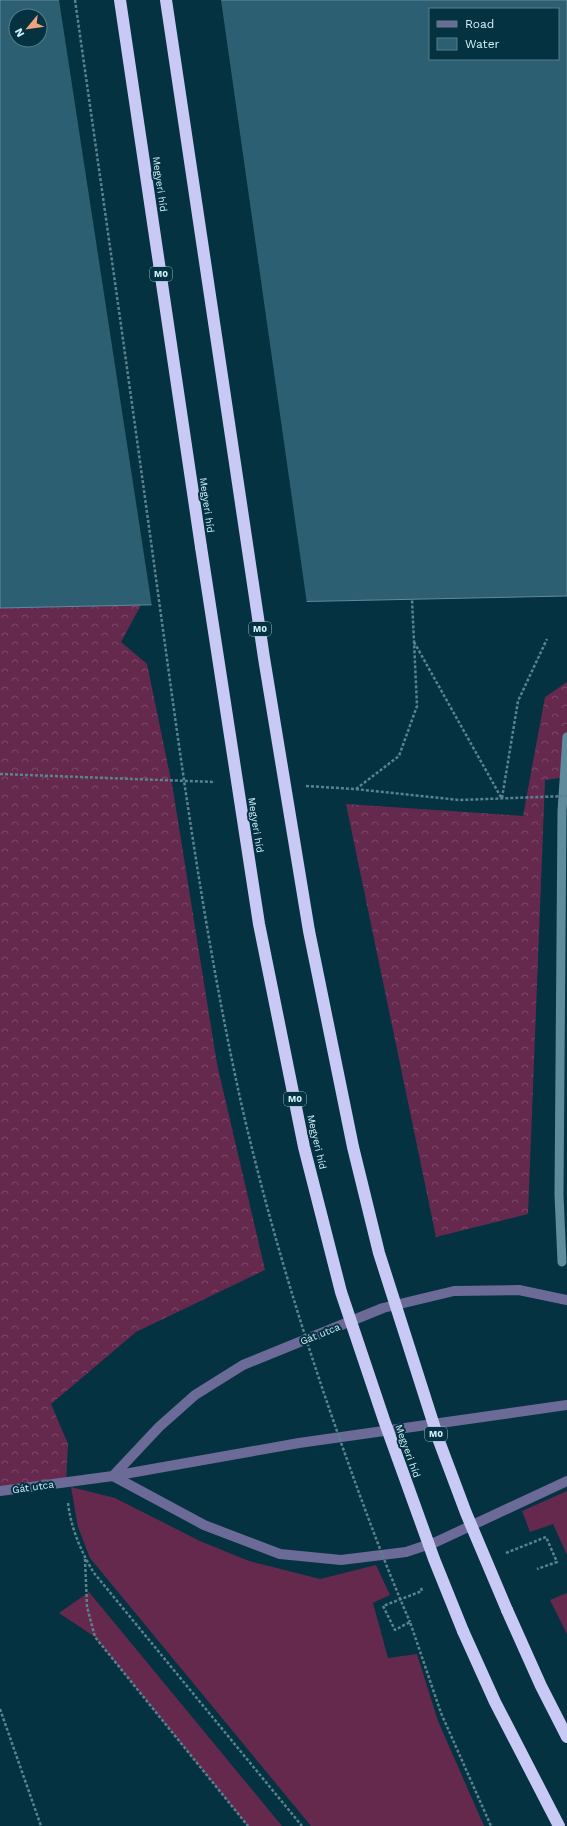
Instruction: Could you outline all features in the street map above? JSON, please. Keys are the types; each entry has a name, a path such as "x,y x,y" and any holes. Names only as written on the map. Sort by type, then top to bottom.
{"highway":[{"name":"Megyeri híd","path":"120,0 201,548 260,924 304,1147 341,1292 416,1508 463,1631 495,1702 559,1826"},
{"name":"M0","path":"166,0 264,658 310,931 353,1147 379,1253 439,1441 466,1513 507,1610 541,1686 567,1737"}],"street":[{"name":"Gát utca","path":"0,1492 113,1476 159,1427 195,1395 243,1365 330,1331 383,1308 454,1291 519,1290 567,1300"},
{"path":"113,1476 299,1443 567,1405"},
{"path":"113,1476 204,1524 280,1554 341,1560 401,1553 436,1542 567,1481"}],"path":[{"path":"75,0 174,714 218,983 240,1098 271,1222 307,1343 363,1504 385,1564 410,1622 441,1713 491,1826"},
{"path":"355,789 399,756 417,706 412,599"},
{"path":"414,641 502,799 518,701 547,639"},
{"path":"531,798 567,796"},
{"path":"66,1482 72,1523 85,1558 104,1587 302,1826"},
{"path":"501,1555 546,1537 557,1562 537,1568"},
{"path":"85,1558 87,1607 95,1637 248,1826"},
{"path":"410,1622 395,1630 383,1606 422,1591 419,1584"},
{"path":"0,1709 41,1826"}],"green space":[{"path":"141,605 121,642 147,664 173,790 217,1064 265,1270 136,1332 51,1404 68,1444 66,1483 0,1491 0,608"},
{"path":"567,682 567,777 545,780 528,1214 436,1237 346,804 523,816 545,697"},
{"path":"71,1487 115,1498 200,1541 249,1561 320,1579 376,1565 390,1595 373,1603 388,1658 417,1654 438,1721 484,1826 311,1826 90,1558 78,1527"},
{"path":"567,1491 567,1555 553,1524 530,1532 522,1511"},
{"path":"89,1592 282,1826 248,1826 95,1637 59,1613"},
{"path":"567,1593 567,1634 550,1600"}],"water":[{"path":"0,0 567,0 567,596 0,608"}],"pier":[{"path":"59,0 221,0 307,604 152,607"}],"waterway":[{"path":"562,1262 559,1195 562,811 567,737"}]}
